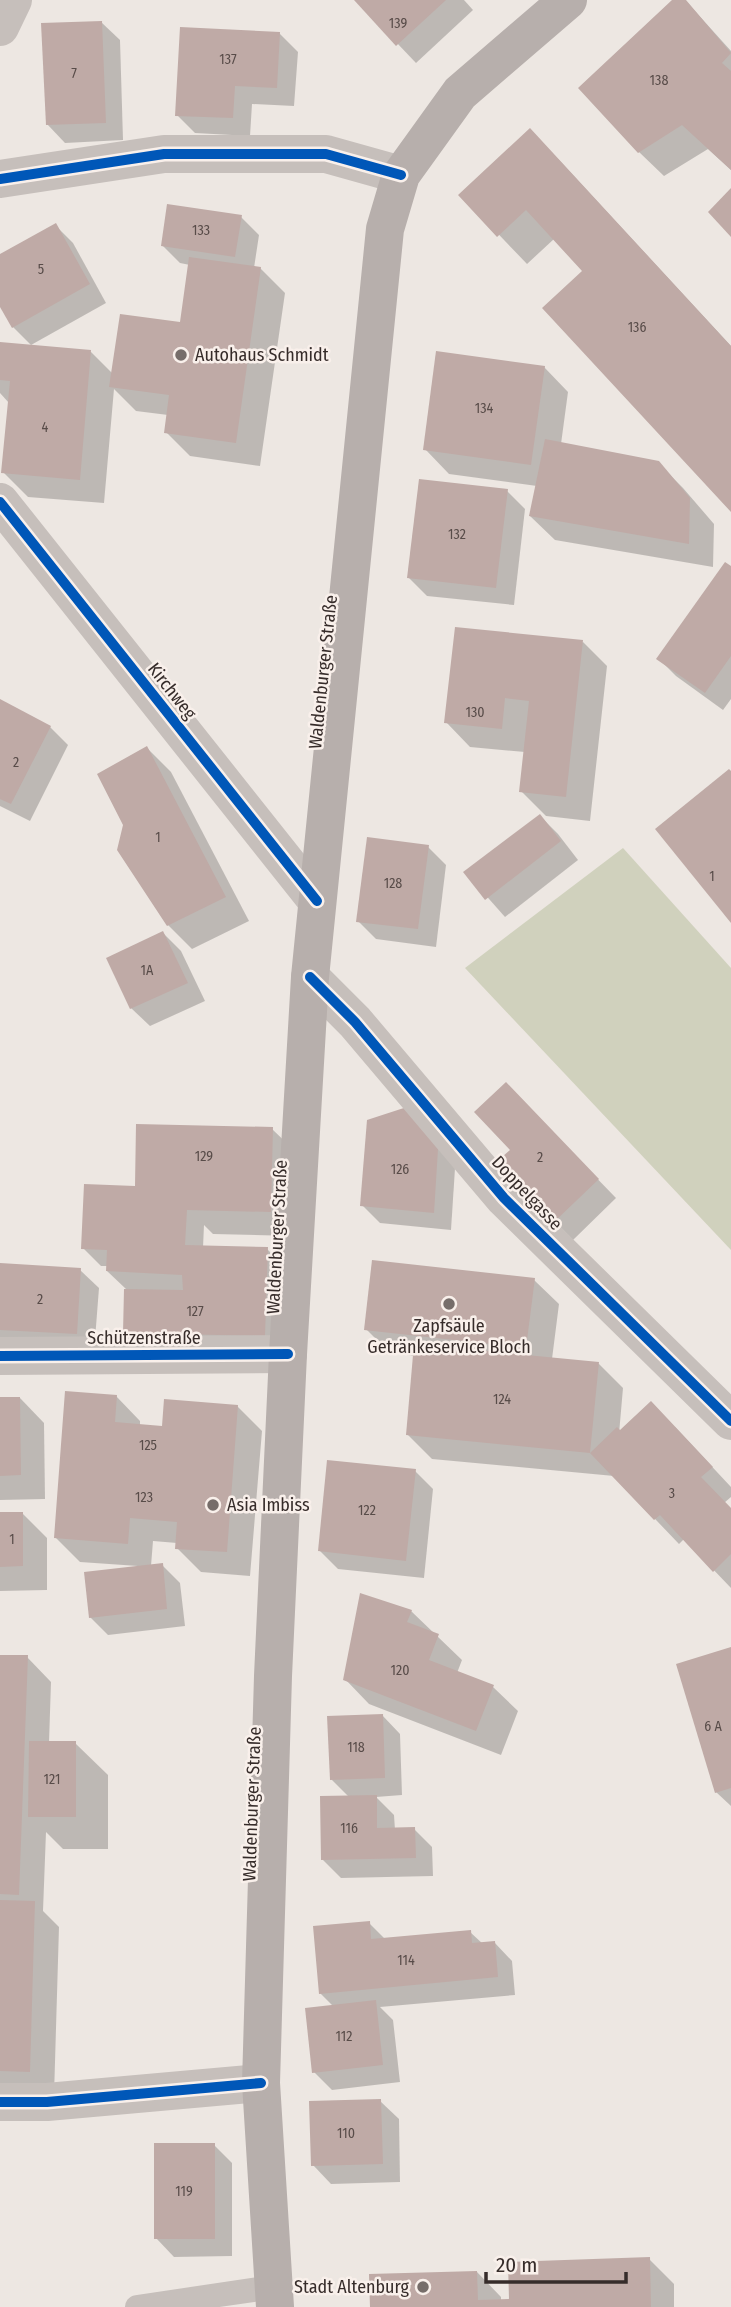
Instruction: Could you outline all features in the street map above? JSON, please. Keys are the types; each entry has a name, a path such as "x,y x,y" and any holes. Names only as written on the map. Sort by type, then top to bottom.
{"main road":[{"name":"Waldenburger Straße","path":"274,2297 261,2083 272,1676 288,1354 310,977 385,229 401,176 460,93 568,0"}],"street":[{"path":"0,27 13,0"},
{"path":"0,179 164,154 326,153 401,176"},
{"name":"Kirchweg","path":"0,502 317,901"},
{"name":"Doppelgasse","path":"310,977 355,1022 503,1198 731,1421"},
{"name":"Schützenstraße","path":"0,1356 288,1354"},
{"path":"0,2102 47,2102 261,2083"}],"lane":[{"path":"137,2307 274,2297"}],"green space":[{"path":"623,848 731,968 731,1250 465,968"}],"building":[{"path":"354,0 446,0 396,46"},
{"path":"672,0 686,0 731,53 722,63 731,71 731,170 682,125 638,153 578,88"},
{"path":"102,21 106,123 46,125 41,23"},
{"path":"180,27 280,32 277,88 235,86 233,118 175,116"},
{"path":"530,128 731,346 731,512 542,308 582,271 526,210 497,237 458,195"},
{"path":"731,188 731,237 708,212"},
{"path":"167,204 242,215 235,257 161,246"},
{"path":"56,223 90,284 12,328 0,307 0,254"},
{"name":"Autohaus Schmidt","path":"189,257 261,267 236,443 164,433 169,395 109,387 120,314 180,322"},
{"path":"0,342 91,350 80,480 1,473 10,381 0,380"},
{"path":"436,351 545,366 531,465 423,450"},
{"path":"545,439 659,461 690,498 689,544 529,516"},
{"path":"419,479 508,489 496,588 407,578"},
{"path":"725,562 731,566 731,656 705,693 656,659"},
{"path":"455,627 583,640 566,797 519,792 529,701 505,698 502,729 444,723"},
{"path":"0,699 51,726 11,804 0,799"},
{"path":"147,746 226,897 167,926 117,850 123,825 97,774"},
{"path":"729,769 731,771 731,923 655,829"},
{"path":"540,814 561,841 485,900 463,872"},
{"path":"367,837 429,845 418,929 356,922"},
{"path":"163,931 188,983 130,1009 106,958"},
{"path":"506,1082 599,1179 553,1223 495,1163 510,1150 474,1112"},
{"path":"413,1105 439,1133 434,1213 360,1206 367,1120"},
{"path":"136,1124 273,1127 271,1212 187,1210 185,1245 268,1247 265,1336 123,1333 124,1289 183,1290 182,1275 106,1271 107,1250 81,1249 84,1184 135,1186"},
{"name":"Zapfsäule Getränkeservice Bloch","path":"372,1260 535,1278 526,1348 364,1330"},
{"path":"0,1263 81,1268 77,1334 0,1330"},
{"path":"414,1344 599,1362 590,1453 406,1435"},
{"path":"65,1391 117,1395 115,1422 162,1426 164,1399 238,1405 227,1552 175,1549 177,1522 130,1518 128,1544 54,1538"},
{"path":"0,1397 20,1397 21,1475 0,1476"},
{"path":"651,1401 713,1467 701,1477 731,1508 731,1554 713,1572 660,1515 654,1520 590,1453 617,1427 620,1430"},
{"path":"327,1460 416,1469 406,1561 318,1551"},
{"path":"0,1512 23,1512 23,1566 0,1567"},
{"path":"163,1563 167,1609 89,1618 84,1572"},
{"path":"360,1593 412,1610 407,1622 439,1634 429,1660 494,1685 476,1731 343,1680"},
{"path":"731,1647 731,1788 715,1793 676,1664"},
{"path":"0,1655 28,1655 19,1895 0,1894"},
{"path":"383,1714 385,1778 330,1780 327,1716"},
{"path":"29,1741 76,1741 76,1817 28,1817"},
{"path":"377,1795 377,1828 415,1827 416,1858 321,1860 320,1796"},
{"path":"0,1900 35,1901 30,2072 0,2071"},
{"path":"370,1921 371,1939 471,1930 472,1943 495,1941 498,1977 319,1994 313,1926"},
{"path":"376,2000 383,2065 312,2073 305,2008"},
{"path":"381,2099 383,2164 311,2166 309,2101"},
{"path":"154,2143 215,2143 215,2239 154,2239"},
{"path":"650,2257 651,2307 370,2307 369,2274 477,2271 478,2300 509,2299 508,2262"}],"cycle path":[{"path":"0,179 164,154 326,154 401,175"},
{"path":"0,502 317,901"},
{"path":"310,977 355,1022 504,1198 731,1421"},
{"path":"0,1356 288,1354"},
{"path":"0,2102 47,2102 261,2083"}],"place":[{"name":"Autohaus Schmidt","path":"181,355"},
{"name":"Zapfsäule Getränkeservice Bloch","path":"449,1304"},
{"name":"Asia Imbiss","path":"213,1505"},
{"name":"Stadt Altenburg","path":"423,2287"}]}
